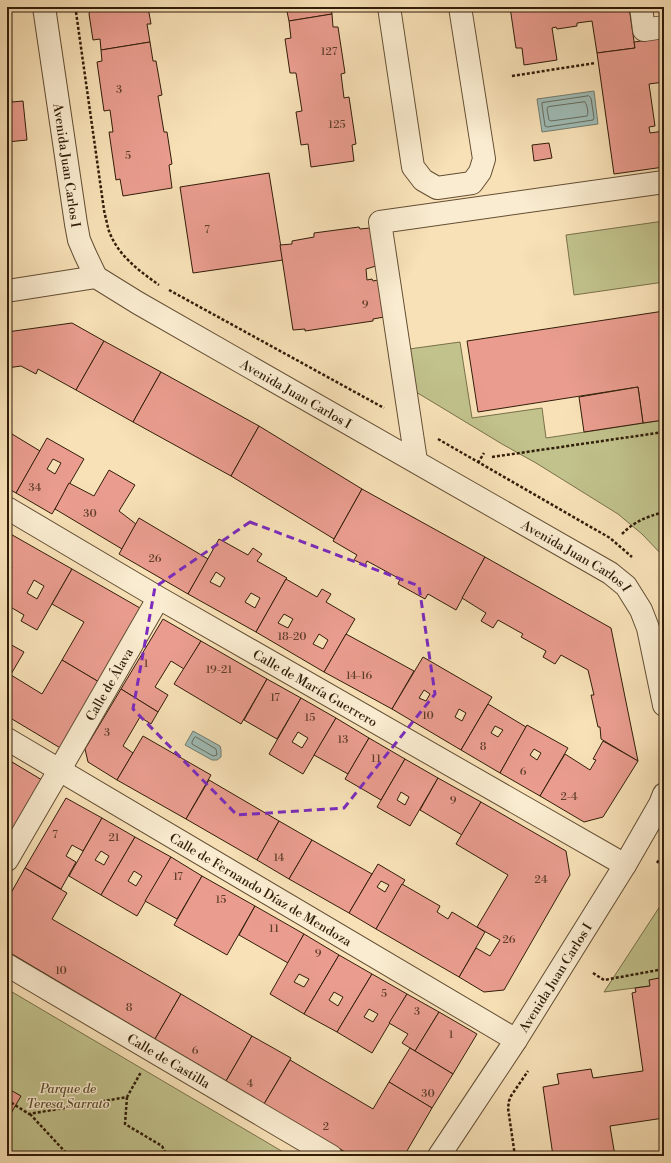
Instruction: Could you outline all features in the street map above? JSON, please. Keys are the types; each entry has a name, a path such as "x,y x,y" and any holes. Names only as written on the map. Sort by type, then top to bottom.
{"street":[{"name":"Avenida Juan Carlos I","path":"44,7 79,240 96,277 138,303 610,573 626,586 641,610 648,628 664,705"},
{"path":"389,7 413,167 423,180 437,188 472,183 480,172 484,159 460,7"},
{"path":"641,7 651,32"},
{"path":"416,461 380,222 664,182"},
{"path":"7,291 96,277"},
{"name":"Calle de María Guerrero","path":"7,508 166,602 625,865"},
{"name":"Calle de Álava","path":"7,860 156,604"},
{"name":"Calle de Fernando Díaz de Mendoza","path":"7,739 516,1040"},
{"name":"Avenida Juan Carlos I","path":"439,1156 516,1040 625,865 660,804 664,794"},
{"name":"Calle de Castilla","path":"7,965 331,1156"}],"path":[{"path":"76,7 104,210 109,229 116,245 125,258 160,285"},
{"path":"512,76 595,63"},
{"path":"166,288 410,423 610,538 633,558"},
{"path":"492,457 664,432"},
{"path":"478,462 484,453"},
{"path":"622,534 642,519 664,512"},
{"path":"657,864 664,852"},
{"path":"593,973 604,980 664,969"},
{"path":"152,1050 128,1097 125,1124 162,1146 166,1156"},
{"path":"516,1156 508,1108 509,1101 528,1070"},
{"path":"29,1114 128,1097"},
{"path":"7,1100 29,1114 69,1156"}],"highlighted area":[{"path":"250,522 419,586 435,694 344,808 237,815 133,709 155,587"}],"green space":[{"path":"664,221 664,282 574,295 566,235"},
{"path":"460,342 472,418 542,408 546,438 664,420 664,557 642,534 618,514 536,463 416,392 409,349"},
{"path":"664,900 664,984 604,992"},
{"name":"Parque de Teresa Sarrato","path":"7,989 290,1156 7,1156"}],"water":[{"path":"594,91 598,124 542,132 537,99"},
{"path":"193,731 220,746 221,757 217,760 212,760 185,745"}],"building":[{"path":"91,7 148,7 151,24 147,24 150,42 101,50 100,39 93,40 89,14"},
{"path":"286,7 331,7 332,14 289,21"},
{"path":"510,7 629,7 635,48 597,53 592,21 577,23 577,26 557,29 556,27 552,28 557,60 524,65 522,48 516,48"},
{"path":"332,14 333,27 338,27 345,73 341,74 344,98 349,97 356,144 352,145 354,161 311,167 308,144 301,145 296,112 302,111 296,73 290,73 285,39 291,38 289,21"},
{"path":"664,38 664,82 649,84 655,126 649,127 650,133 664,131 664,167 614,174 597,53 635,48 634,42"},
{"path":"150,42 153,61 156,61 162,95 158,96 164,132 167,132 172,164 169,165 172,188 123,196 120,179 116,180 109,132 113,132 110,110 104,111 97,62 102,61 101,50"},
{"path":"7,70 12,102 23,101 27,140 7,142"},
{"path":"549,143 552,158 534,161 532,145"},
{"path":"269,173 283,260 193,273 180,187"},
{"path":"359,227 360,229 370,228 376,266 366,269 367,280 378,280 384,317 373,319 373,321 305,331 305,329 293,330 280,245 292,244 292,241 314,237 314,233"},
{"path":"664,311 664,420 643,423 638,387 478,412 467,341"},
{"path":"72,323 104,341 76,390 38,369 36,374 21,366 7,368 7,332"},
{"path":"104,341 161,372 133,422 76,390"},
{"path":"161,372 259,426 231,476 133,422"},
{"path":"638,387 643,423 584,432 579,397"},
{"path":"259,426 362,489 334,539 231,476"},
{"path":"7,431 40,451 16,493 7,488"},
{"path":"47,438 84,459 52,514 16,493","holes":["53,459 61,463 55,474 47,469"]},
{"path":"109,470 135,485 119,511 136,524 122,549 55,509 69,483 94,496"},
{"path":"362,489 485,557 456,610 428,594 425,599 398,584 400,579 367,561 365,565 354,560 357,555 333,541"},
{"path":"139,518 208,559 188,594 119,554"},
{"path":"7,532 72,569 37,630 21,621 24,615 7,605 7,575 12,567 7,564","holes":["34,580 44,586 37,599 27,593"]},
{"path":"219,539 248,555 253,548 262,554 257,561 287,578 256,632 188,594","holes":["216,572 225,578 220,587 210,582","251,593 260,598 255,608 245,602"]},
{"path":"485,557 611,628 638,761 601,739 600,727 598,727 591,695 594,695 588,670 561,655 555,664 543,657 546,651 521,637 523,634 498,620 493,628 481,621 486,613 462,598"},
{"path":"72,569 140,608 99,682 62,660 84,622 52,604"},
{"path":"286,579 317,597 322,589 331,594 326,602 355,619 324,672 256,632","holes":["284,614 293,619 288,628 278,623","319,634 328,640 323,649 313,644"]},
{"path":"163,619 201,641 184,669 171,661 155,687 168,695 158,712 121,689"},
{"path":"346,634 414,671 392,709 324,672"},
{"path":"201,641 267,679 241,724 174,684"},
{"path":"8,643 24,652 7,681 7,644"},
{"path":"423,657 492,697 461,750 392,709","holes":["424,690 430,694 426,701 419,698","459,709 466,713 462,721 455,717"]},
{"path":"62,660 99,682 62,749 7,716 7,681 11,675 42,694"},
{"path":"267,679 301,698 277,739 244,720"},
{"path":"121,689 158,712 151,724 140,717 123,746 133,753 117,780 88,762 85,749"},
{"path":"301,698 336,718 303,774 269,754","holes":["298,732 308,738 302,748 292,742"]},
{"path":"488,704 526,727 500,773 461,750","holes":["495,726 503,730 498,737 491,733"]},
{"path":"336,718 369,738 348,774 314,755"},
{"path":"527,725 568,748 540,796 500,773","holes":["534,749 541,753 537,760 530,755"]},
{"path":"143,736 211,775 186,819 117,780"},
{"path":"369,738 405,759 381,800 345,779"},
{"path":"603,741 638,761 603,817 584,822 540,796 565,754 590,770 596,760 593,759"},
{"path":"7,759 42,780 7,839"},
{"path":"405,759 438,778 410,826 377,807","holes":["401,792 409,797 405,805 397,800"]},
{"path":"438,778 481,802 462,835 420,810"},
{"path":"209,780 279,821 257,860 186,819"},
{"path":"66,798 102,818 83,851 72,845 66,856 76,862 61,889 25,868"},
{"path":"481,802 566,851 570,875 504,990 484,992 459,977 476,948 490,956 500,940 477,927 508,875 456,844"},
{"path":"102,818 135,837 101,895 69,876","holes":["101,851 109,856 104,865 95,860"]},
{"path":"279,821 312,840 289,879 257,860"},
{"path":"135,837 171,857 137,916 101,895","holes":["134,871 142,876 136,886 128,881"]},
{"path":"312,840 372,874 349,913 289,879"},
{"path":"171,857 202,876 177,919 145,901"},
{"path":"378,864 405,880 376,929 349,913","holes":["381,881 389,885 385,892 377,887"]},
{"path":"25,868 67,893 52,919 181,994 155,1039 7,951 7,900"},
{"path":"202,876 255,906 227,955 174,925"},
{"path":"402,884 440,906 437,912 448,919 452,912 485,932 459,977 376,929"},
{"path":"255,906 304,934 288,963 239,935"},
{"path":"304,934 339,955 304,1014 270,994","holes":["299,974 309,979 304,987 294,982"]},
{"path":"339,955 372,974 337,1032 304,1014","holes":["334,992 343,997 338,1006 329,1000"]},
{"path":"372,974 407,994 372,1053 337,1032","holes":["369,1009 378,1014 373,1022 364,1017"]},
{"path":"664,977 664,1118 610,1126 615,1156 553,1156 543,1087 559,1084 557,1074 591,1069 593,1078 643,1071 632,993 636,992 635,988 650,986 649,980"},
{"path":"181,994 252,1036 226,1081 155,1039"},
{"path":"407,994 439,1012 415,1051 402,1043 408,1034 389,1023"},
{"path":"439,1012 477,1034 453,1074 415,1051"},
{"path":"252,1036 291,1058 264,1104 226,1081"},
{"path":"410,1048 453,1074 432,1108 389,1082"},
{"path":"290,1060 373,1109 389,1082 432,1108 404,1156 352,1156 264,1104"},
{"path":"7,1088 21,1096 10,1115 7,1114"}]}
